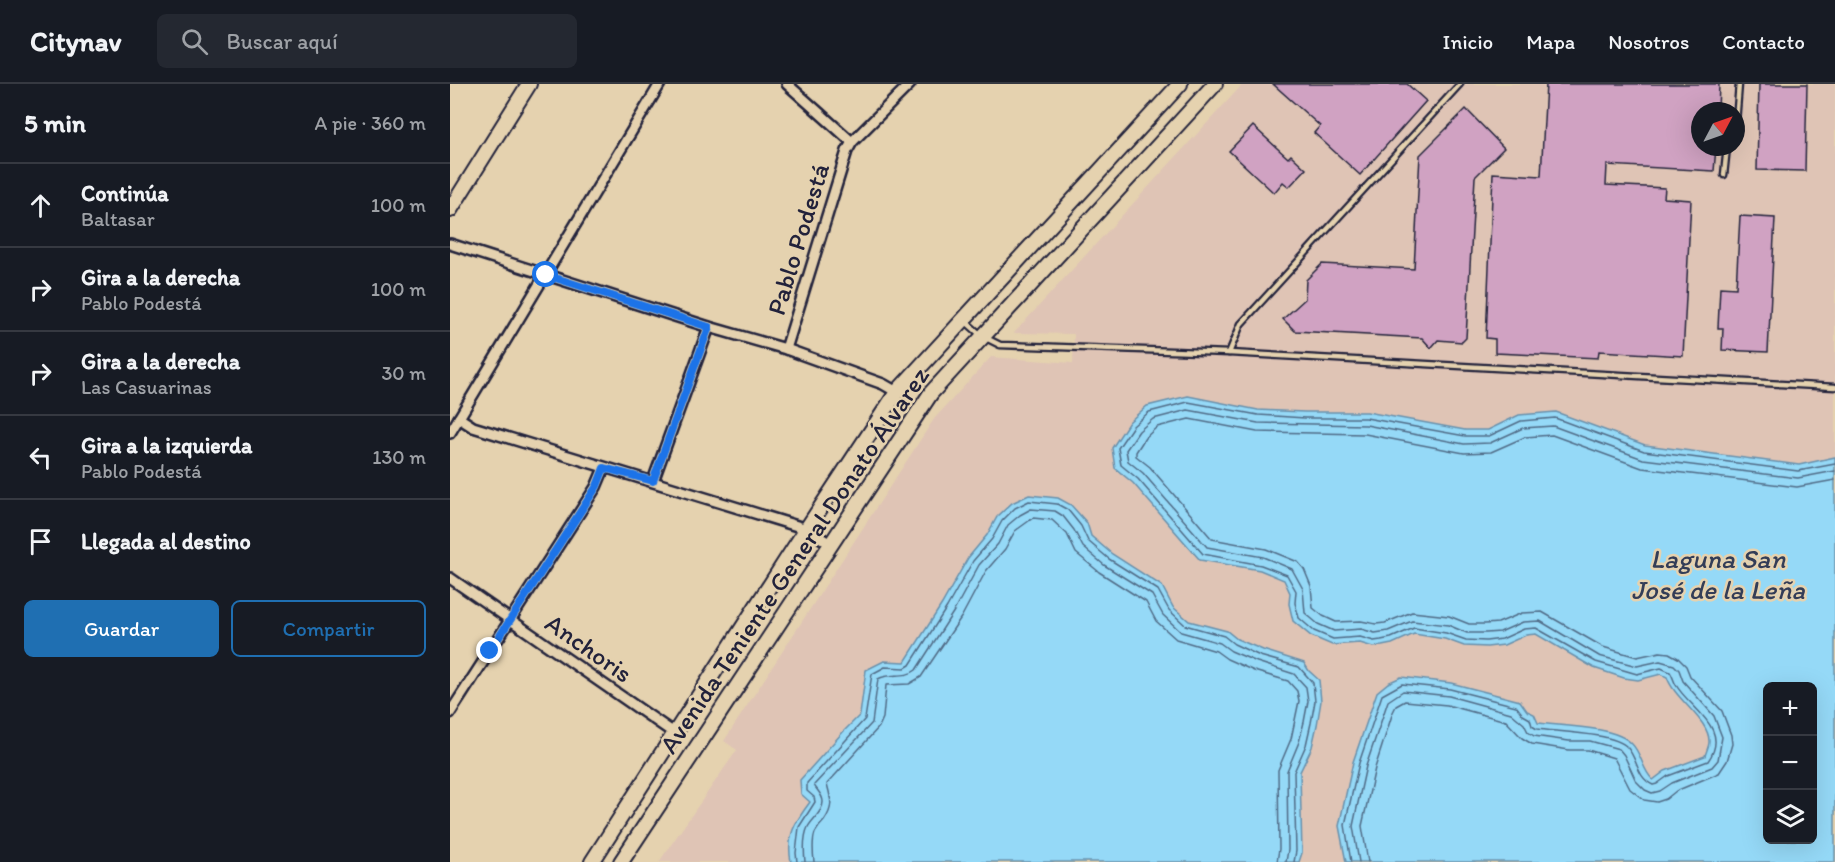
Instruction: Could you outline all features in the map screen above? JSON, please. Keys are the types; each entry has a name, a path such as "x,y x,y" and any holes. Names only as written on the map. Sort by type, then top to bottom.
{"main road":[{"path":"450,210 529,84"},
{"name":"Avenida Teniente General Donato Álvarez","path":"592,862 897,392 1180,84"},
{"name":"Avenida Teniente General Donato Álvarez","path":"621,862 927,398 1215,84"}],"street":[{"path":"450,433 660,84"},
{"path":"787,84 852,142 910,84"},
{"name":"Pablo Podestá","path":"786,349 823,224 852,142"},
{"path":"450,244 709,327 786,349 883,384 897,392"},
{"path":"653,481 709,327"},
{"path":"459,418 472,427 807,529 832,545"},
{"path":"450,713 597,486 604,468"},
{"name":"Anchoris","path":"450,578 674,733"}],"lane":[{"path":"1229,353 1241,324 1460,84"},
{"path":"1738,102 1739,84"},
{"path":"1724,175 1726,156"},
{"path":"963,319 982,336 1000,345 1229,353 1835,387"}],"shaded area":[{"path":"1243,84 1835,84 1835,862 659,862 737,750 724,741 934,419 991,357 1073,363 1074,334 1014,333"}],"water":[{"name":"Laguna San José de la Leña","path":"1188,396 1258,410 1367,412 1465,430 1488,430 1519,415 1556,412 1645,445 1799,465 1835,457 1835,862 1346,862 1339,826 1353,762 1377,692 1388,683 1401,677 1451,683 1520,701 1527,711 1534,714 1538,723 1602,730 1624,738 1638,752 1646,772 1653,780 1665,771 1705,756 1709,744 1708,734 1667,677 1661,674 1638,680 1624,678 1594,668 1536,634 1526,635 1504,645 1487,647 1464,646 1445,639 1414,634 1392,644 1373,647 1360,643 1332,645 1311,636 1293,621 1289,604 1290,593 1284,580 1260,570 1200,560 1133,483 1115,468 1112,448 1129,422 1147,406"},
{"path":"1029,495 1058,498 1071,505 1087,523 1091,536 1112,554 1162,586 1173,607 1189,621 1227,631 1237,639 1263,650 1304,663 1319,680 1321,701 1317,725 1312,747 1300,772 1302,853 1299,862 791,862 790,844 793,830 810,802 801,794 800,780 860,715 866,670 884,661 905,662 968,558 987,535 997,517 1012,503"}],"building":[{"path":"1273,84 1407,84 1426,101 1360,175 1314,133 1320,126"},
{"path":"1546,84 1719,84 1718,102 1691,102 1691,156 1715,156 1714,171 1607,165 1606,185 1665,188 1664,198 1691,200 1683,356 1599,351 1598,358 1495,353 1495,339 1486,338 1493,173 1541,176"},
{"path":"1759,84 1807,84 1805,171 1757,170"},
{"path":"1466,109 1504,148 1475,177 1466,338 1462,342 1438,340 1431,348 1422,338 1295,331 1283,319 1305,299 1306,280 1322,264 1414,269 1420,155"},
{"path":"1253,126 1288,158 1291,155 1306,169 1289,187 1283,182 1274,193 1229,151"},
{"path":"1740,216 1775,218 1768,352 1722,350 1723,328 1718,328 1720,287 1736,288"}],"route":[{"path":"490,651 597,486 604,468 653,481 709,327 546,275"}]}
